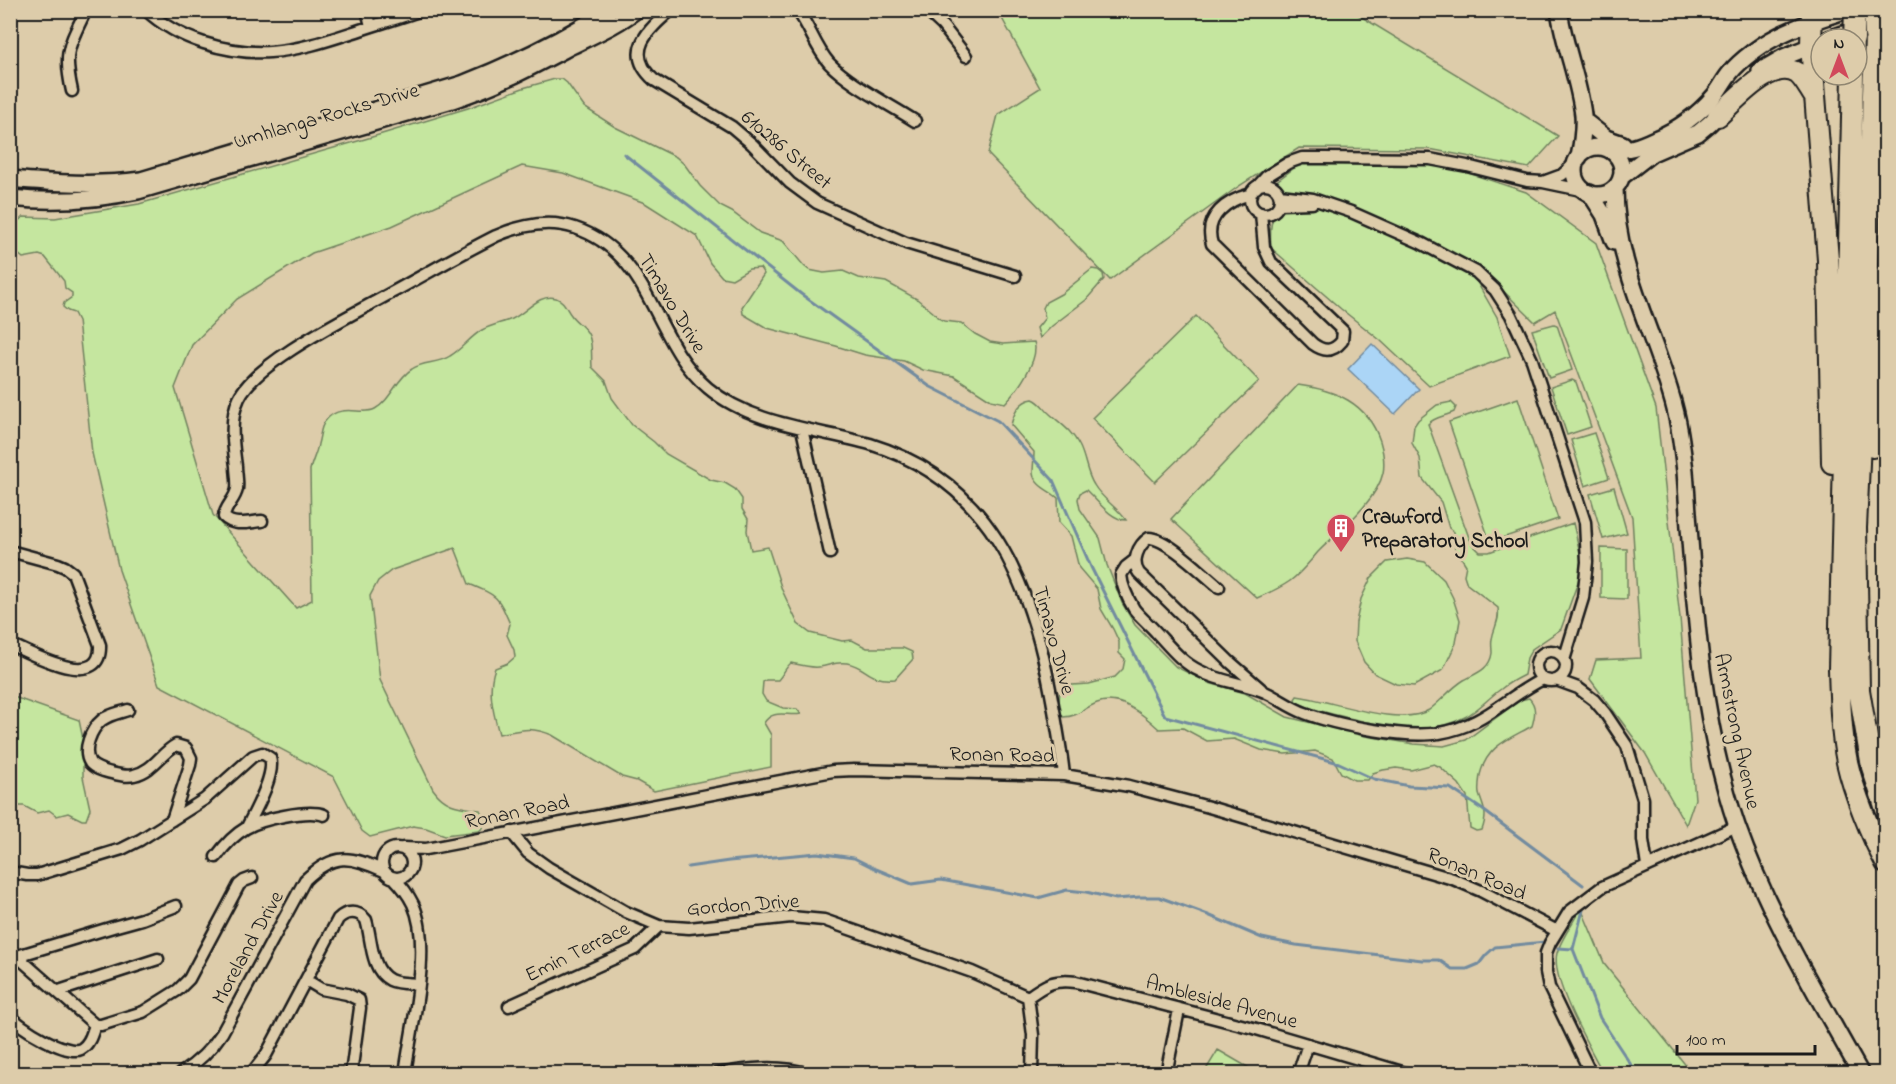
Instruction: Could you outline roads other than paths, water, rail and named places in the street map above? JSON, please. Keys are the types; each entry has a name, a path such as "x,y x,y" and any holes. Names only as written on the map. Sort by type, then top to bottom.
{"highway":[{"path":"1854,27 1855,10"},
{"path":"1875,10 1865,333 1856,528 1859,690 1872,767 1886,809"},
{"path":"1718,116 1763,77 1774,71 1783,70 1796,73 1815,98"},
{"path":"1816,87 1828,260 1830,423 1841,713 1847,763 1883,858"},
{"path":"1839,669 1853,87"},
{"path":"1859,690 1877,384 1886,273"}],"street":[{"path":"72,91 67,55 86,10"},
{"path":"146,10 164,24 194,39 220,47 257,52 272,52 310,44 422,10"},
{"path":"367,10 371,26"},
{"name":"Umhlanga Rocks Drive","path":"10,179 64,184 103,184 141,180 462,84 533,53 609,10"},
{"name":"Umhlanga Rocks Drive","path":"10,198 63,201 111,197 138,191 486,89 595,34 636,10"},
{"name":"610286 Street","path":"671,10 647,33 640,44 642,64 654,80 732,127 790,183 817,203 906,243 1016,276"},
{"path":"747,10 755,10"},
{"path":"797,10 820,52 837,70 849,80 915,121"},
{"path":"926,10 942,25 966,56"},
{"path":"1559,10 1562,32 1585,118 1575,175 1576,181 1588,192"},
{"path":"1543,182 1562,175 1591,148 1623,150 1674,131 1690,120 1716,94 1730,72 1772,38 1812,16 1847,10"},
{"path":"1863,27 1886,19"},
{"path":"1266,213 1264,246 1271,262 1339,325 1344,334 1338,346 1331,350 1318,348 1212,244 1210,229 1212,222 1218,211 1237,198 1254,191 1260,186 1270,186 1276,189 1280,199 1275,210 1266,213 1252,206 1254,191 1267,176 1288,163 1302,158 1430,159 1527,181 1603,194 1652,153 1698,133 1718,116 1740,90 1763,69 1809,47"},
{"path":"1585,118 1613,142 1644,144"},
{"path":"1585,118 1607,149 1619,159 1621,165 1618,182"},
{"path":"1270,186 1279,169"},
{"name":"Armstrong Avenue","path":"1618,182 1615,209 1626,268"},
{"name":"Armstrong Avenue","path":"1588,192 1604,215 1616,249 1626,268 1671,394 1685,471 1702,674 1720,764 1737,826 1779,926 1861,1074"},
{"path":"1280,199 1305,197 1351,212 1401,234 1476,272 1495,290 1511,315 1532,360 1585,522 1587,562 1583,598 1562,676 1556,681"},
{"name":"Timavo Drive","path":"262,521 235,523 224,517 237,488 233,443 234,416 239,398 251,382 315,335 477,246 523,226 552,224 571,227 593,235 609,245 626,261 682,358 698,378 717,395 741,408 802,429 868,444 909,459 944,482 981,516 1004,551 1034,620 1048,677 1064,775"},
{"path":"802,429 830,553"},
{"path":"1219,587 1177,552 1154,538 1149,538 1142,543 1135,560 1138,573 1264,692"},
{"path":"10,551 58,564 73,573 101,652 92,665 78,670 10,644"},
{"path":"1135,560 1121,575 1131,602 1139,615 1182,659 1205,674 1264,692 1305,713 1351,725 1420,735 1439,734 1460,729 1475,722 1505,704 1540,674"},
{"path":"1572,634 1552,651 1538,658 1540,674 1548,681 1556,681 1578,688 1594,700 1627,746 1643,799 1643,840 1647,866"},
{"path":"1552,651 1559,654 1578,688"},
{"path":"128,710 109,716 97,725 89,740 89,759 92,765 107,772 124,776 134,775 152,767 176,745 186,748 191,758 190,765 172,820"},
{"path":"10,872 37,874 122,849 205,799 254,756 262,753 270,758 272,767 260,799 247,827 216,857"},
{"name":"Ronan Road","path":"404,848 426,849 833,771 1064,775 1156,793 1423,869 1481,891 1557,931"},
{"path":"247,827 295,813 314,812 324,815"},
{"path":"1591,1074 1549,987 1546,953 1557,931 1569,912 1602,887 1737,826"},
{"name":"Gordon Drive","path":"511,832 528,853 549,868 626,912 659,926 689,928 790,917 824,920 972,972 1028,997"},
{"path":"405,891 413,860 404,848 395,847 387,852 382,863 384,871 394,878 414,906 419,932 419,984 405,1074"},
{"name":"Ronan Road","path":"413,860 426,849"},
{"name":"Moreland Drive","path":"180,1074 206,1054 222,1033 305,880 332,861 359,860 387,852"},
{"name":"Moreland Drive","path":"359,860 384,871"},
{"path":"394,878 401,878 409,873"},
{"path":"14,953 95,1025 143,1012 178,990 195,970 239,885 244,880 252,878"},
{"path":"14,953 142,920 176,906"},
{"path":"251,1074 266,1055 338,920 343,915 349,912 362,915 366,920 373,952 381,973 392,981 419,984"},
{"name":"Emin Terrace","path":"509,1006 635,949 659,926"},
{"path":"59,991 158,959"},
{"path":"306,980 321,989 347,994 359,1000 360,1008 351,1074"},
{"name":"Ambleside Avenue","path":"1028,997 1045,985 1057,980 1065,980 1308,1044 1409,1074"},
{"path":"1028,997 1033,1035 1032,1074"},
{"path":"1166,1074 1179,1010"},
{"path":"10,1015 17,1023 34,1034 73,1050 81,1049 86,1044 95,1025"},
{"path":"1298,1074 1308,1044"},
{"path":"716,1074 776,1067 809,1074"}],"water":[{"path":"1372,344 1419,389 1395,414 1348,369"}],"waterway":[{"path":"624,154 801,294 929,386 998,421 1053,480 1091,567 1165,716 1339,763 1374,779 1409,786 1450,788 1583,885"},
{"path":"688,867 817,853 854,858 912,884 941,880 1038,898 1067,890 1116,899 1159,897 1262,938 1296,945 1439,960 1452,969 1467,969 1479,964 1495,947 1545,942"},
{"path":"1583,910 1573,949 1600,1018 1637,1074"},
{"path":"1558,948 1573,949"}],"place":[{"name":"Crawford Preparatory School","path":"1341,554"}]}
